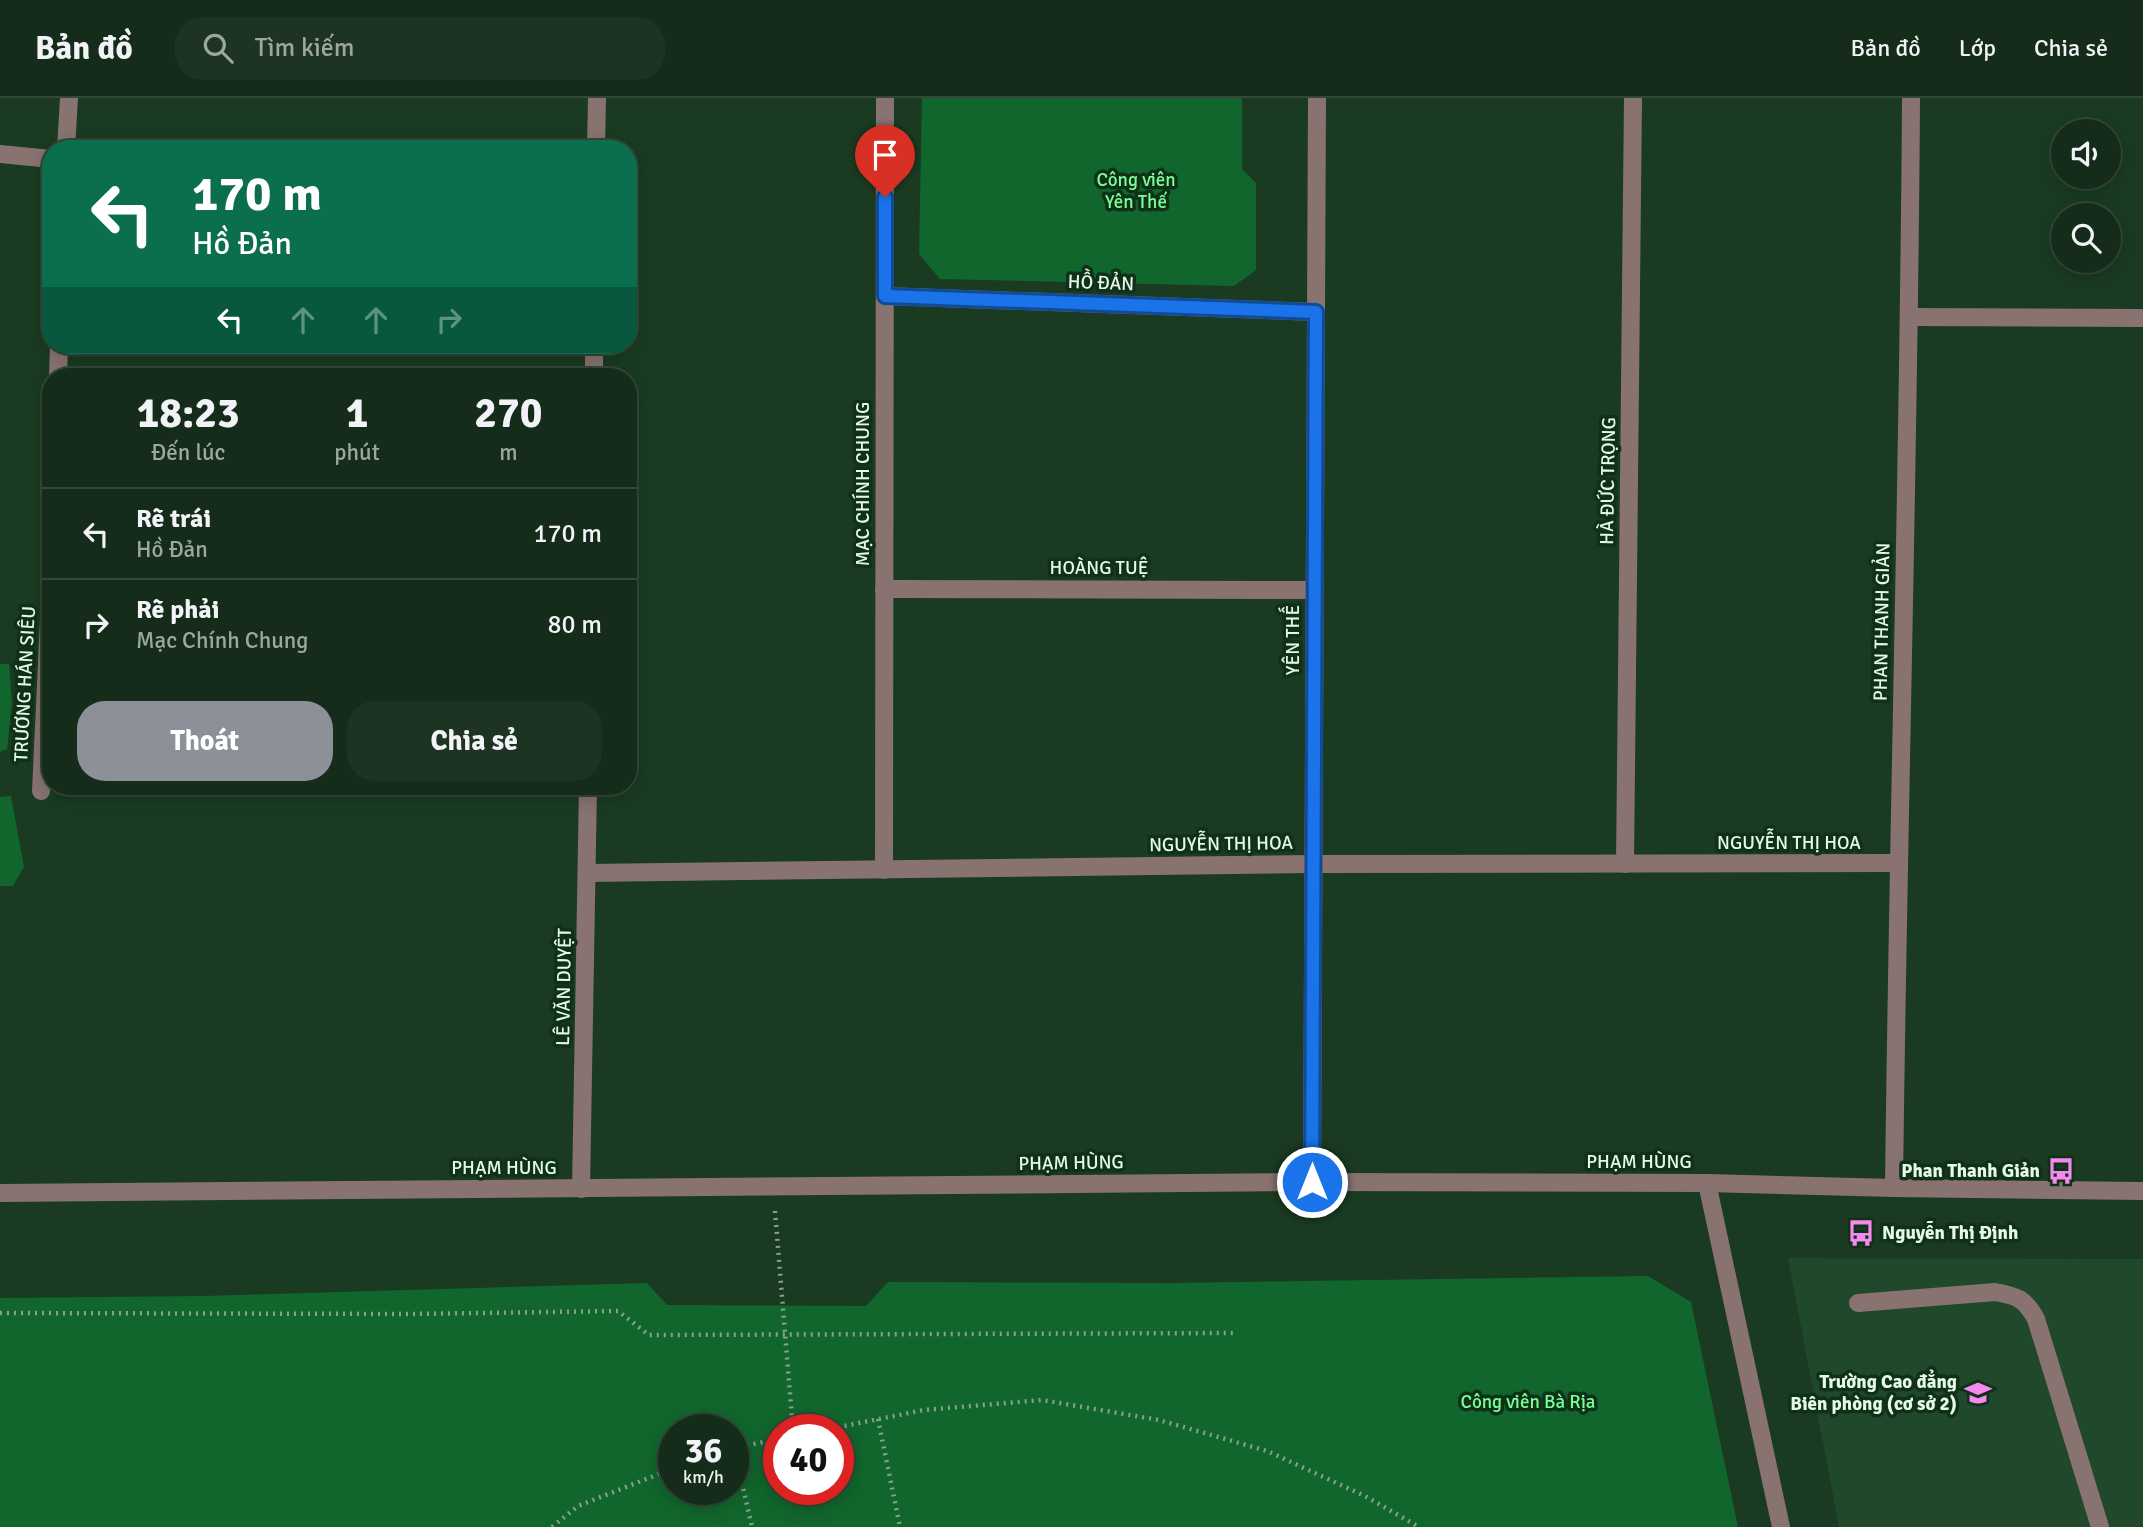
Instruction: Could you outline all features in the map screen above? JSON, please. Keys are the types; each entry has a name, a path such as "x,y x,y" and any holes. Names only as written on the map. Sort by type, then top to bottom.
{"street":[{"path":"67,140 69,98"},
{"path":"596,140 597,98"},
{"name":"MẠC CHÍNH CHUNG","path":"884,870 885,98"},
{"name":"YÊN THẾ","path":"1312,1182 1317,98"},
{"name":"HÀ ĐỨC TRỌNG","path":"1625,864 1633,98"},
{"name":"PHAN THANH GIẢN","path":"1894,1188 1910,317 1911,98"},
{"path":"0,155 42,158"},
{"name":"HỒ ĐẢN","path":"885,296 1316,312"},
{"path":"1910,317 2143,318"},
{"name":"HOÀNG TUỆ","path":"884,589 1315,590"},
{"name":"TRƯƠNG HÁN SIÊU","path":"41,791 42,770"},
{"name":"LÊ VĂN DUYỆT","path":"581,1188 588,795"},
{"name":"NGUYỄN THỊ HOA","path":"587,873 1313,864 1898,863"},
{"name":"PHẠM HÙNG","path":"0,1193 1312,1182 1707,1183 2143,1191"},
{"path":"1707,1183 1781,1527"},
{"path":"1858,1303 1995,1292 2012,1295 2027,1304 2036,1319 2100,1527"}],"path":[{"path":"773,1186 792,1414"},
{"path":"0,1313 409,1314 618,1311 649,1335 1235,1333"},
{"path":"854,1424 924,1410 1042,1399 1159,1420 1267,1451 1365,1496 1419,1527"},
{"path":"877,1419 900,1527"},
{"path":"552,1527 578,1506 658,1474"},
{"path":"747,1505 752,1527"}],"shaded area":[{"name":"Trường Cao đẳng Biên phòng (cơ sở 2)","path":"1788,1258 2143,1259 2143,1527 1839,1527"}],"green space":[{"name":"Công viên Yên Thế","path":"922,98 1242,98 1242,169 1256,183 1256,270 1234,286 940,279 919,254"},
{"path":"0,664 9,664 12,703 7,749 0,752"},
{"path":"11,796 24,867 13,886 0,886 0,797"},
{"name":"Công viên Bà Rịa","path":"1648,1276 1691,1302 1738,1527 0,1527 0,1298 203,1296 647,1283 667,1305 866,1306 888,1282 1173,1283"}],"place":[{"name":"Phan Thanh Giản","path":"2061,1171"},
{"name":"Nguyễn Thị Định","path":"1861,1233"},
{"name":"Trường Cao đẳng Biên phòng (cơ sở 2)","path":"1978,1393"}],"route":[{"path":"885,197 885,296 1316,312 1312,1182"}]}
